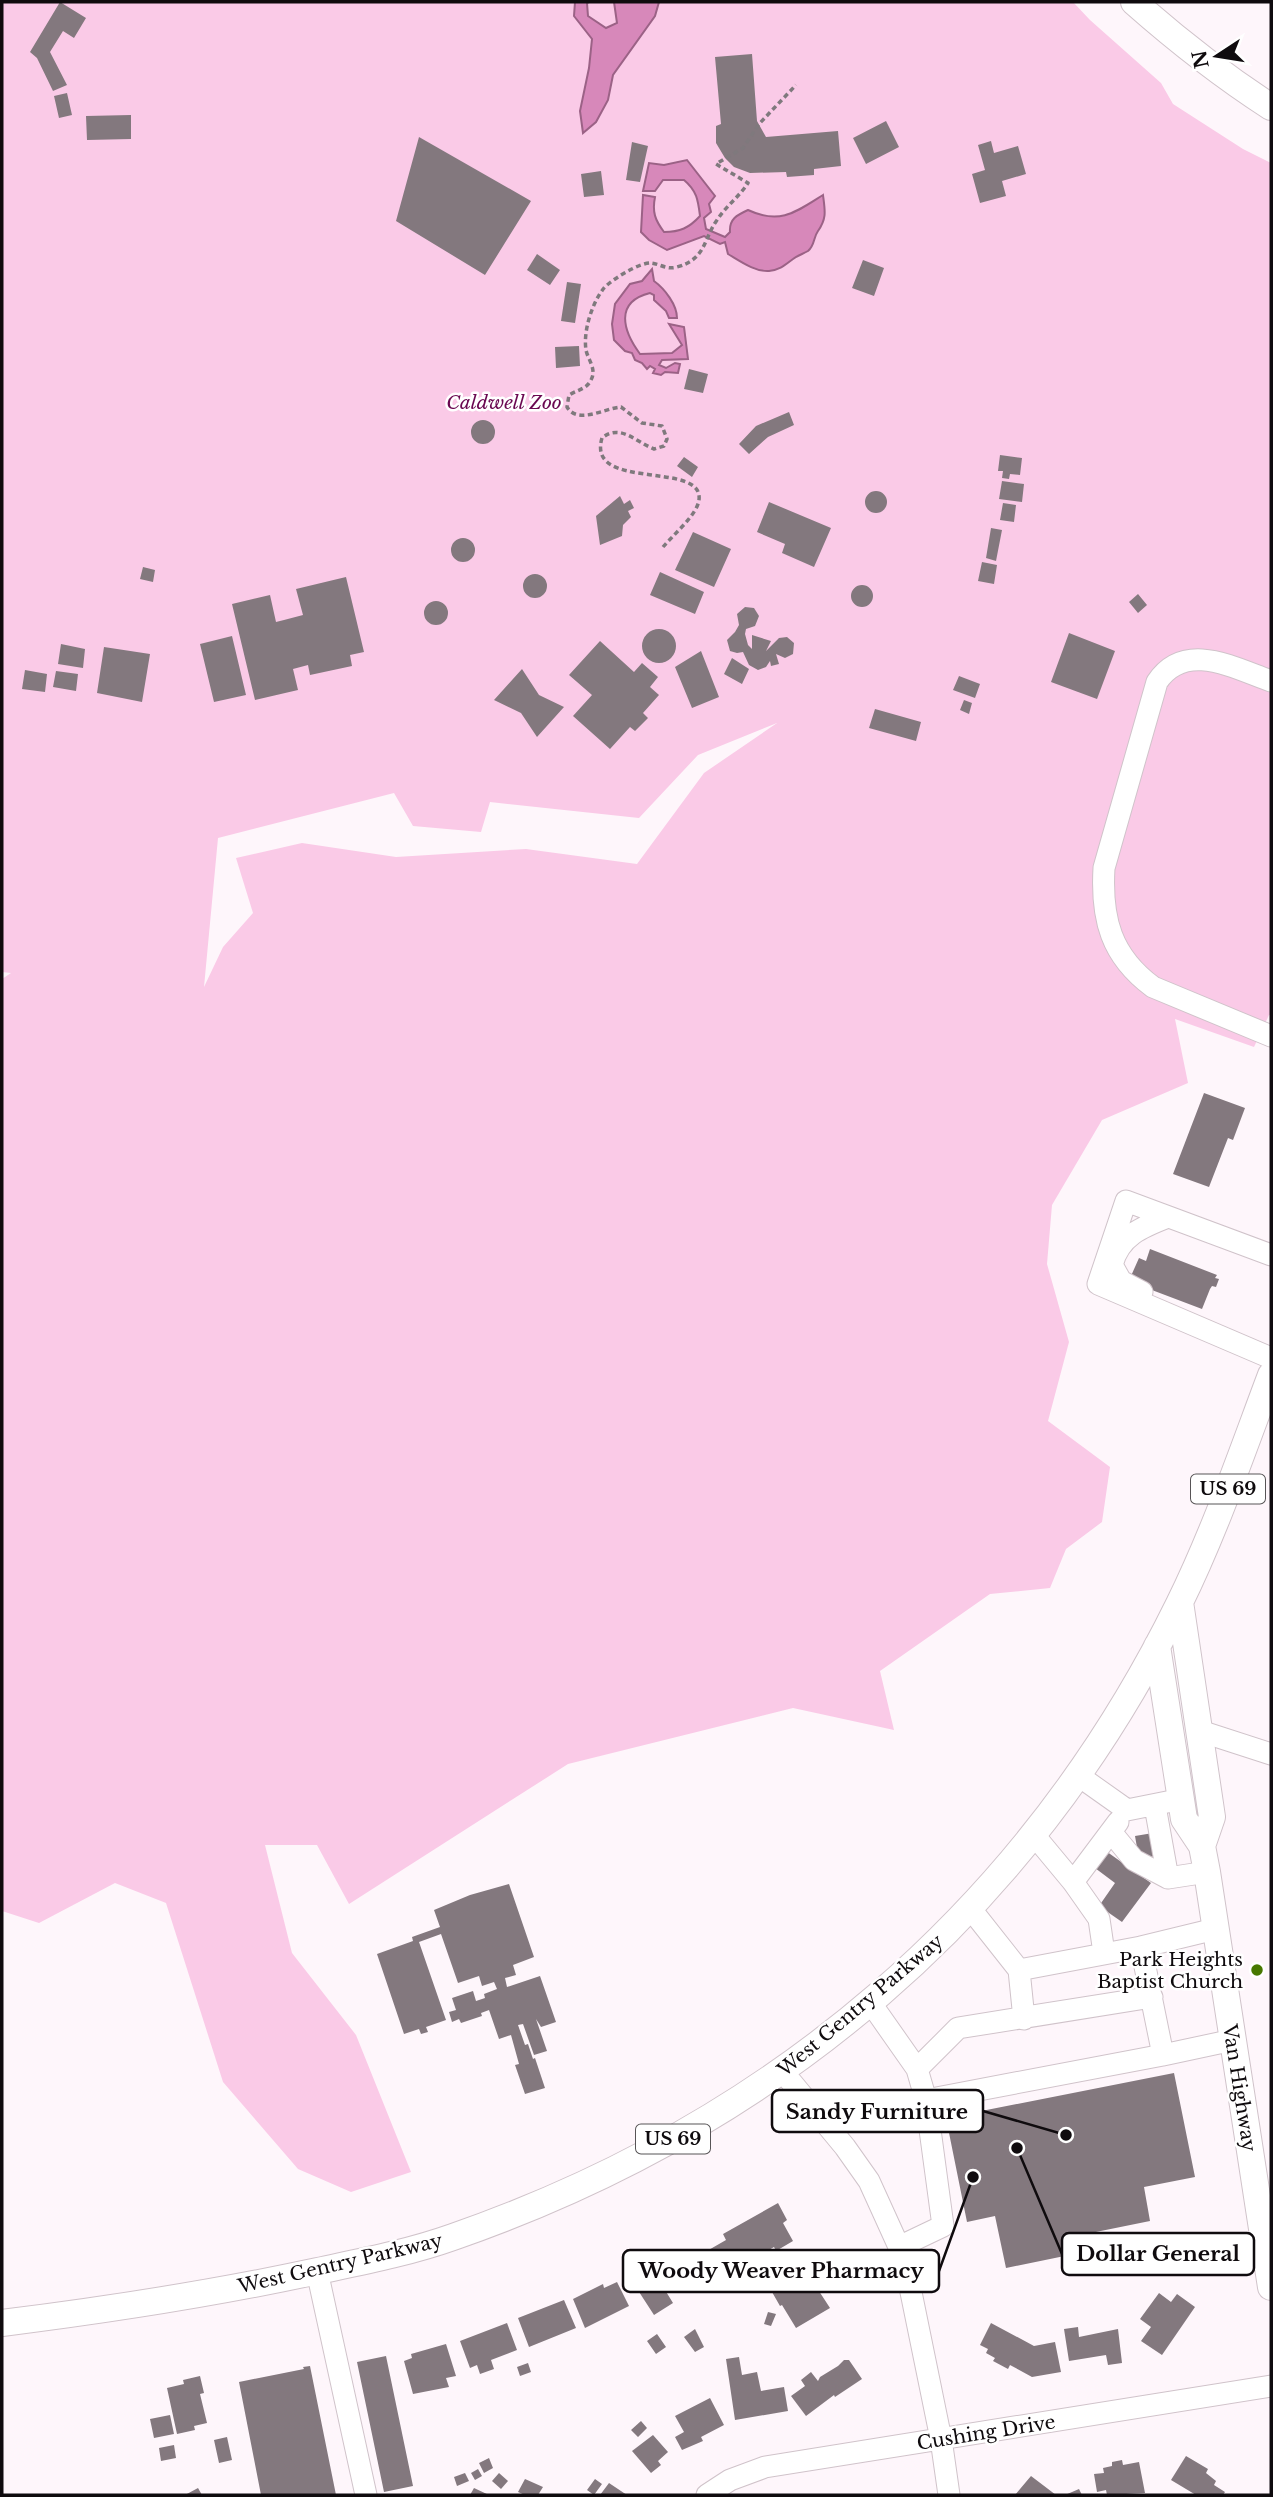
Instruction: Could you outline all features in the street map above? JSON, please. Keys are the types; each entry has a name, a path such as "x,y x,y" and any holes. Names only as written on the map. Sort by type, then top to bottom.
{"main road":[{"path":"1134,2 1240,88 1271,107"},
{"name":"West Gentry Parkway","path":"2,2323 140,2304 317,2271 451,2238 546,2201 691,2130 783,2071 916,1963 970,1908 1034,1835 1079,1776 1133,1691 1180,1602 1232,1479 1271,1375"},
{"name":"Van Highway","path":"1180,1602 1212,1817 1204,1859"},
{"name":"Van Highway","path":"1157,1646 1184,1819 1204,1859 1271,2287"}],"street":[{"path":"1266,1034 1153,987 1140,978 1128,965 1112,937 1106,922 1102,888 1104,868 1157,682 1164,672 1174,664 1201,658 1271,681"},
{"path":"1271,1255 1126,1201 1098,1284 1271,1358"},
{"path":"1168,1217 1144,1226 1125,1240 1116,1250 1112,1265 1121,1281 1145,1294 1199,1313 1209,1332"},
{"path":"1199,1731 1271,1754"},
{"path":"1079,1776 1127,1810 1182,1799"},
{"path":"1155,1806 1168,1878"},
{"path":"1073,1882 1127,1810"},
{"path":"1111,1832 1134,1860 1168,1878"},
{"path":"1034,1835 1099,1919 1104,1953"},
{"path":"1168,1878 1204,1859"},
{"path":"970,1908 1019,1970 1024,2019"},
{"path":"1019,1970 1141,1947 1215,1929"},
{"path":"1141,1947 1163,2055"},
{"path":"917,2069 958,2028 1152,1997"},
{"path":"870,2002 917,2069 926,2100 943,2226 899,2247"},
{"path":"926,2100 1233,2040"},
{"path":"783,2071 869,2181 904,2258 941,2440 949,2495"},
{"path":"317,2271 366,2495"},
{"name":"Cushing Drive","path":"708,2495 730,2480 765,2467 1271,2386"}],"path":[{"path":"663,547 690,518 699,500 698,492 689,483 677,478 642,474 615,467 605,459 600,447 602,438 607,434 624,433 654,449 664,446 667,439 662,426 642,423 621,407 592,414 570,413 566,401 569,395 586,387 593,375 593,366 586,349 588,324 604,288 628,271 647,263 665,268 676,267 696,258 708,241 716,220 741,195 748,183 716,164 743,148 759,124 796,85"}],"green space":[{"name":"Caldwell Zoo","path":"2,2 1073,2 1161,83 1173,104 1243,149 1271,163 1271,1015 1254,1047 1175,1019 1188,1083 1102,1120 1052,1205 1047,1264 1069,1342 1048,1421 1110,1467 1102,1522 1066,1549 1050,1588 990,1594 880,1671 894,1730 793,1708 568,1764 349,1904 317,1845 265,1845 292,1953 356,2035 411,2172 351,2192 298,2169 223,2082 166,1903 115,1883 39,1923 2,1911 2,979 11,973 2,972","holes":["777,723 704,773 637,864 526,849 396,857 302,843 236,858 253,913 223,947 204,987 218,838 394,793 413,826 481,832 490,802 639,818 698,755"]}],"shaded area":[{"path":"575,2 589,2 588,16 606,28 617,23 614,2 659,2 655,16 613,75 608,100 596,122 583,133 580,111 592,39 574,16"},
{"path":"687,160 715,196 709,204 711,212 704,218 706,229 725,237 735,218 748,210 769,216 787,215 823,195 824,218 810,249 779,268 764,271 728,254 725,242 720,244 704,236 667,250 649,240 641,232 643,195 655,197 655,216 664,232 684,228 700,216 696,196 684,180 663,180 655,191 643,191 649,163 664,165"},
{"path":"652,269 654,281 670,298 677,318 669,318 650,293 631,303 625,318 626,327 640,354 672,353 682,345 669,324 684,327 688,359 662,360 659,365 666,368 675,363 680,364 678,373 653,373 655,369 650,366 647,369 635,360 632,353 625,351 614,340 612,324 615,304 630,284 642,281"}],"building":[{"path":"60,2 86,18 74,38 63,31 50,52 67,85 53,91 37,58 30,52"},
{"path":"752,54 757,121 766,137 838,131 841,166 814,169 814,175 787,177 786,172 750,173 734,167 725,158 716,143 716,126 721,124 715,57"},
{"path":"67,93 72,115 59,118 54,96"},
{"path":"131,115 131,139 87,140 86,116"},
{"path":"886,121 899,147 866,164 853,138"},
{"path":"419,137 531,201 485,275 396,221"},
{"path":"991,141 994,153 1018,146 1026,174 1002,181 1006,196 980,203 972,174 985,170 978,145"},
{"path":"632,142 648,146 640,182 626,180"},
{"path":"601,171 604,195 584,197 581,174"},
{"path":"537,254 560,270 550,285 527,270"},
{"path":"863,260 884,268 874,296 852,288"},
{"path":"567,282 581,284 575,323 561,321"},
{"path":"579,346 580,366 556,368 555,347"},
{"path":"689,369 708,374 703,393 684,389"},
{"path":"789,412 794,425 768,437 749,454 739,444 756,426"},
{"path":"483,420 494,427 495,432 488,443 483,444 472,437 471,432 478,421"},
{"path":"1000,455 1022,458 1020,475 1010,474 1009,479 1002,478 1003,471 998,471"},
{"path":"684,457 698,467 692,477 677,466"},
{"path":"1002,481 1024,484 1022,502 999,499"},
{"path":"876,491 884,494 887,502 884,510 876,513 868,510 865,502 868,494"},
{"path":"620,496 624,504 630,500 634,508 628,511 631,517 623,525 622,536 600,545 596,516"},
{"path":"769,502 831,528 814,567 782,553 785,544 757,532"},
{"path":"1003,503 1016,505 1014,522 1000,520"},
{"path":"991,528 1002,530 996,561 986,558"},
{"path":"693,532 731,549 714,587 675,570"},
{"path":"463,538 474,545 475,550 468,561 463,562 452,555 451,550 458,539"},
{"path":"982,562 997,565 994,584 978,581"},
{"path":"143,567 155,570 153,582 140,579"},
{"path":"660,572 704,592 695,614 650,595"},
{"path":"535,574 544,577 547,586 544,595 535,598 526,595 523,586 526,577"},
{"path":"346,577 364,652 350,655 352,666 310,675 308,665 293,669 298,690 255,700 232,604 270,595 276,622 303,615 296,589"},
{"path":"862,585 870,588 873,596 870,604 862,607 854,604 851,596 854,588"},
{"path":"1138,594 1147,605 1138,613 1129,602"},
{"path":"436,601 447,608 448,613 441,624 436,625 425,618 424,613 431,602"},
{"path":"745,607 754,608 759,616 755,626 746,629 748,645 752,649 752,635 771,641 766,651 779,638 787,637 794,643 793,654 785,658 776,654 779,664 771,666 770,661 766,667 758,670 749,665 743,652 730,651 727,640 739,625 737,614"},
{"path":"659,629 671,634 676,646 671,658 659,663 647,658 642,646 647,634"},
{"path":"1069,633 1115,651 1097,699 1051,682"},
{"path":"232,636 246,695 214,702 200,644"},
{"path":"600,641 634,672 642,663 658,677 650,687 659,695 643,713 648,718 635,731 630,727 610,749 573,716 592,695 569,675"},
{"path":"61,644 85,649 83,668 58,664"},
{"path":"104,647 150,654 142,702 97,693"},
{"path":"701,651 719,697 692,708 675,667"},
{"path":"732,658 749,669 742,684 724,674"},
{"path":"522,669 539,695 564,707 537,737 521,713 494,700"},
{"path":"25,670 47,674 45,692 22,689"},
{"path":"56,671 78,674 76,691 53,687"},
{"path":"959,676 980,684 975,698 953,690"},
{"path":"964,700 972,703 969,714 960,710"},
{"path":"875,709 921,722 916,741 869,728"},
{"path":"1204,1093 1245,1108 1233,1140 1228,1138 1209,1187 1173,1174"},
{"path":"1150,1249 1217,1275 1215,1278 1219,1279 1216,1287 1212,1286 1210,1289 1202,1309 1136,1284 1131,1276 1139,1258 1146,1261"},
{"path":"1153,1833 1157,1856 1139,1859 1135,1836"},
{"path":"1103,1849 1151,1883 1122,1922 1099,1906 1115,1883 1091,1865"},
{"path":"509,1884 534,1957 513,1965 516,1975 505,1978 507,1987 540,1976 556,2022 541,2027 536,2019 547,2051 534,2055 523,2024 518,2025 525,2045 528,2044 533,2059 535,2058 545,2088 525,2094 515,2065 519,2064 511,2035 499,2039 489,2010 481,2013 482,2016 461,2023 459,2019 452,2022 449,2012 456,2010 452,1998 473,1991 476,2001 485,1998 484,1994 497,1989 494,1982 482,1986 479,1976 458,1983 441,1934 419,1942 446,2020 426,2027 428,2032 421,2034 419,2029 404,2034 377,1954 413,1941 412,1937 440,1927 434,1910 470,1895"},
{"path":"1174,2073 1195,2177 1144,2187 1150,2221 1081,2235 1084,2252 1006,2268 995,2216 967,2222 946,2118"},
{"path":"778,2203 787,2220 783,2223 793,2241 776,2251 774,2247 745,2264 737,2252 722,2261 731,2276 710,2288 693,2259 726,2240 723,2234"},
{"path":"667,2249 685,2277 665,2290 673,2303 654,2315 630,2278 639,2272 637,2268"},
{"path":"817,2268 825,2283 817,2288 830,2308 796,2328 768,2285 790,2271 796,2281"},
{"path":"617,2282 629,2306 585,2328 573,2299 603,2284 604,2288"},
{"path":"1159,2293 1171,2302 1177,2294 1195,2307 1162,2355 1141,2341 1151,2327 1140,2319"},
{"path":"564,2300 576,2328 529,2347 518,2318"},
{"path":"768,2312 776,2314 771,2326 764,2324"},
{"path":"507,2323 517,2350 491,2360 494,2369 480,2374 477,2365 470,2368 460,2341"},
{"path":"991,2323 1034,2346 1055,2342 1061,2372 1032,2377 1010,2365 1008,2369 993,2361 995,2358 986,2353 988,2349 980,2345"},
{"path":"1078,2327 1079,2337 1118,2329 1122,2363 1108,2365 1106,2355 1069,2361 1064,2329"},
{"path":"695,2329 704,2347 695,2352 684,2337"},
{"path":"657,2334 666,2347 656,2354 647,2341"},
{"path":"446,2344 456,2376 446,2378 449,2387 413,2394 404,2361 412,2358 411,2354"},
{"path":"386,2356 413,2486 384,2492 357,2362"},
{"path":"739,2357 742,2375 757,2372 761,2391 784,2387 788,2411 735,2420 726,2359"},
{"path":"844,2360 849,2360 862,2379 806,2416 791,2396 805,2386 801,2380 811,2372 818,2381"},
{"path":"528,2363 531,2372 520,2376 517,2367"},
{"path":"310,2366 336,2495 261,2495 239,2382"},
{"path":"200,2376 204,2393 200,2394 207,2423 194,2426 195,2430 177,2434 167,2388"},
{"path":"710,2398 724,2425 701,2437 703,2441 682,2450 675,2437 684,2432 675,2416"},
{"path":"170,2415 174,2434 154,2438 150,2419"},
{"path":"641,2421 647,2428 638,2437 631,2430"},
{"path":"653,2435 668,2452 658,2461 661,2465 651,2473 632,2451"},
{"path":"227,2437 232,2460 219,2463 214,2440"},
{"path":"174,2445 176,2458 161,2461 159,2448"},
{"path":"1186,2456 1208,2469 1206,2473 1216,2481 1214,2485 1225,2492 1223,2495 1196,2495 1171,2480"},
{"path":"489,2458 493,2468 484,2473 479,2463"},
{"path":"1122,2460 1123,2465 1139,2462 1145,2493 1107,2495 1106,2490 1097,2492 1094,2474 1104,2473 1103,2468"},
{"path":"478,2469 482,2476 475,2480 471,2473"},
{"path":"465,2473 469,2481 457,2486 454,2477"},
{"path":"499,2473 508,2481 501,2489 492,2481"},
{"path":"1031,2476 1056,2495 1015,2495"},
{"path":"525,2479 543,2487 538,2495 518,2492"},
{"path":"595,2479 602,2484 594,2495 587,2490"},
{"path":"609,2483 627,2495 600,2495"},
{"path":"198,2488 202,2495 185,2495"},
{"path":"474,2488 489,2495 470,2495"},
{"path":"1079,2489 1082,2495 1065,2495"}],"place":[{"name":"Park Heights Baptist Church","path":"1257,1970"},
{"name":"Sandy Furniture","path":"1066,2135"},
{"name":"Dollar General","path":"1017,2148"},
{"name":"Woody Weaver Pharmacy","path":"973,2177"}]}
